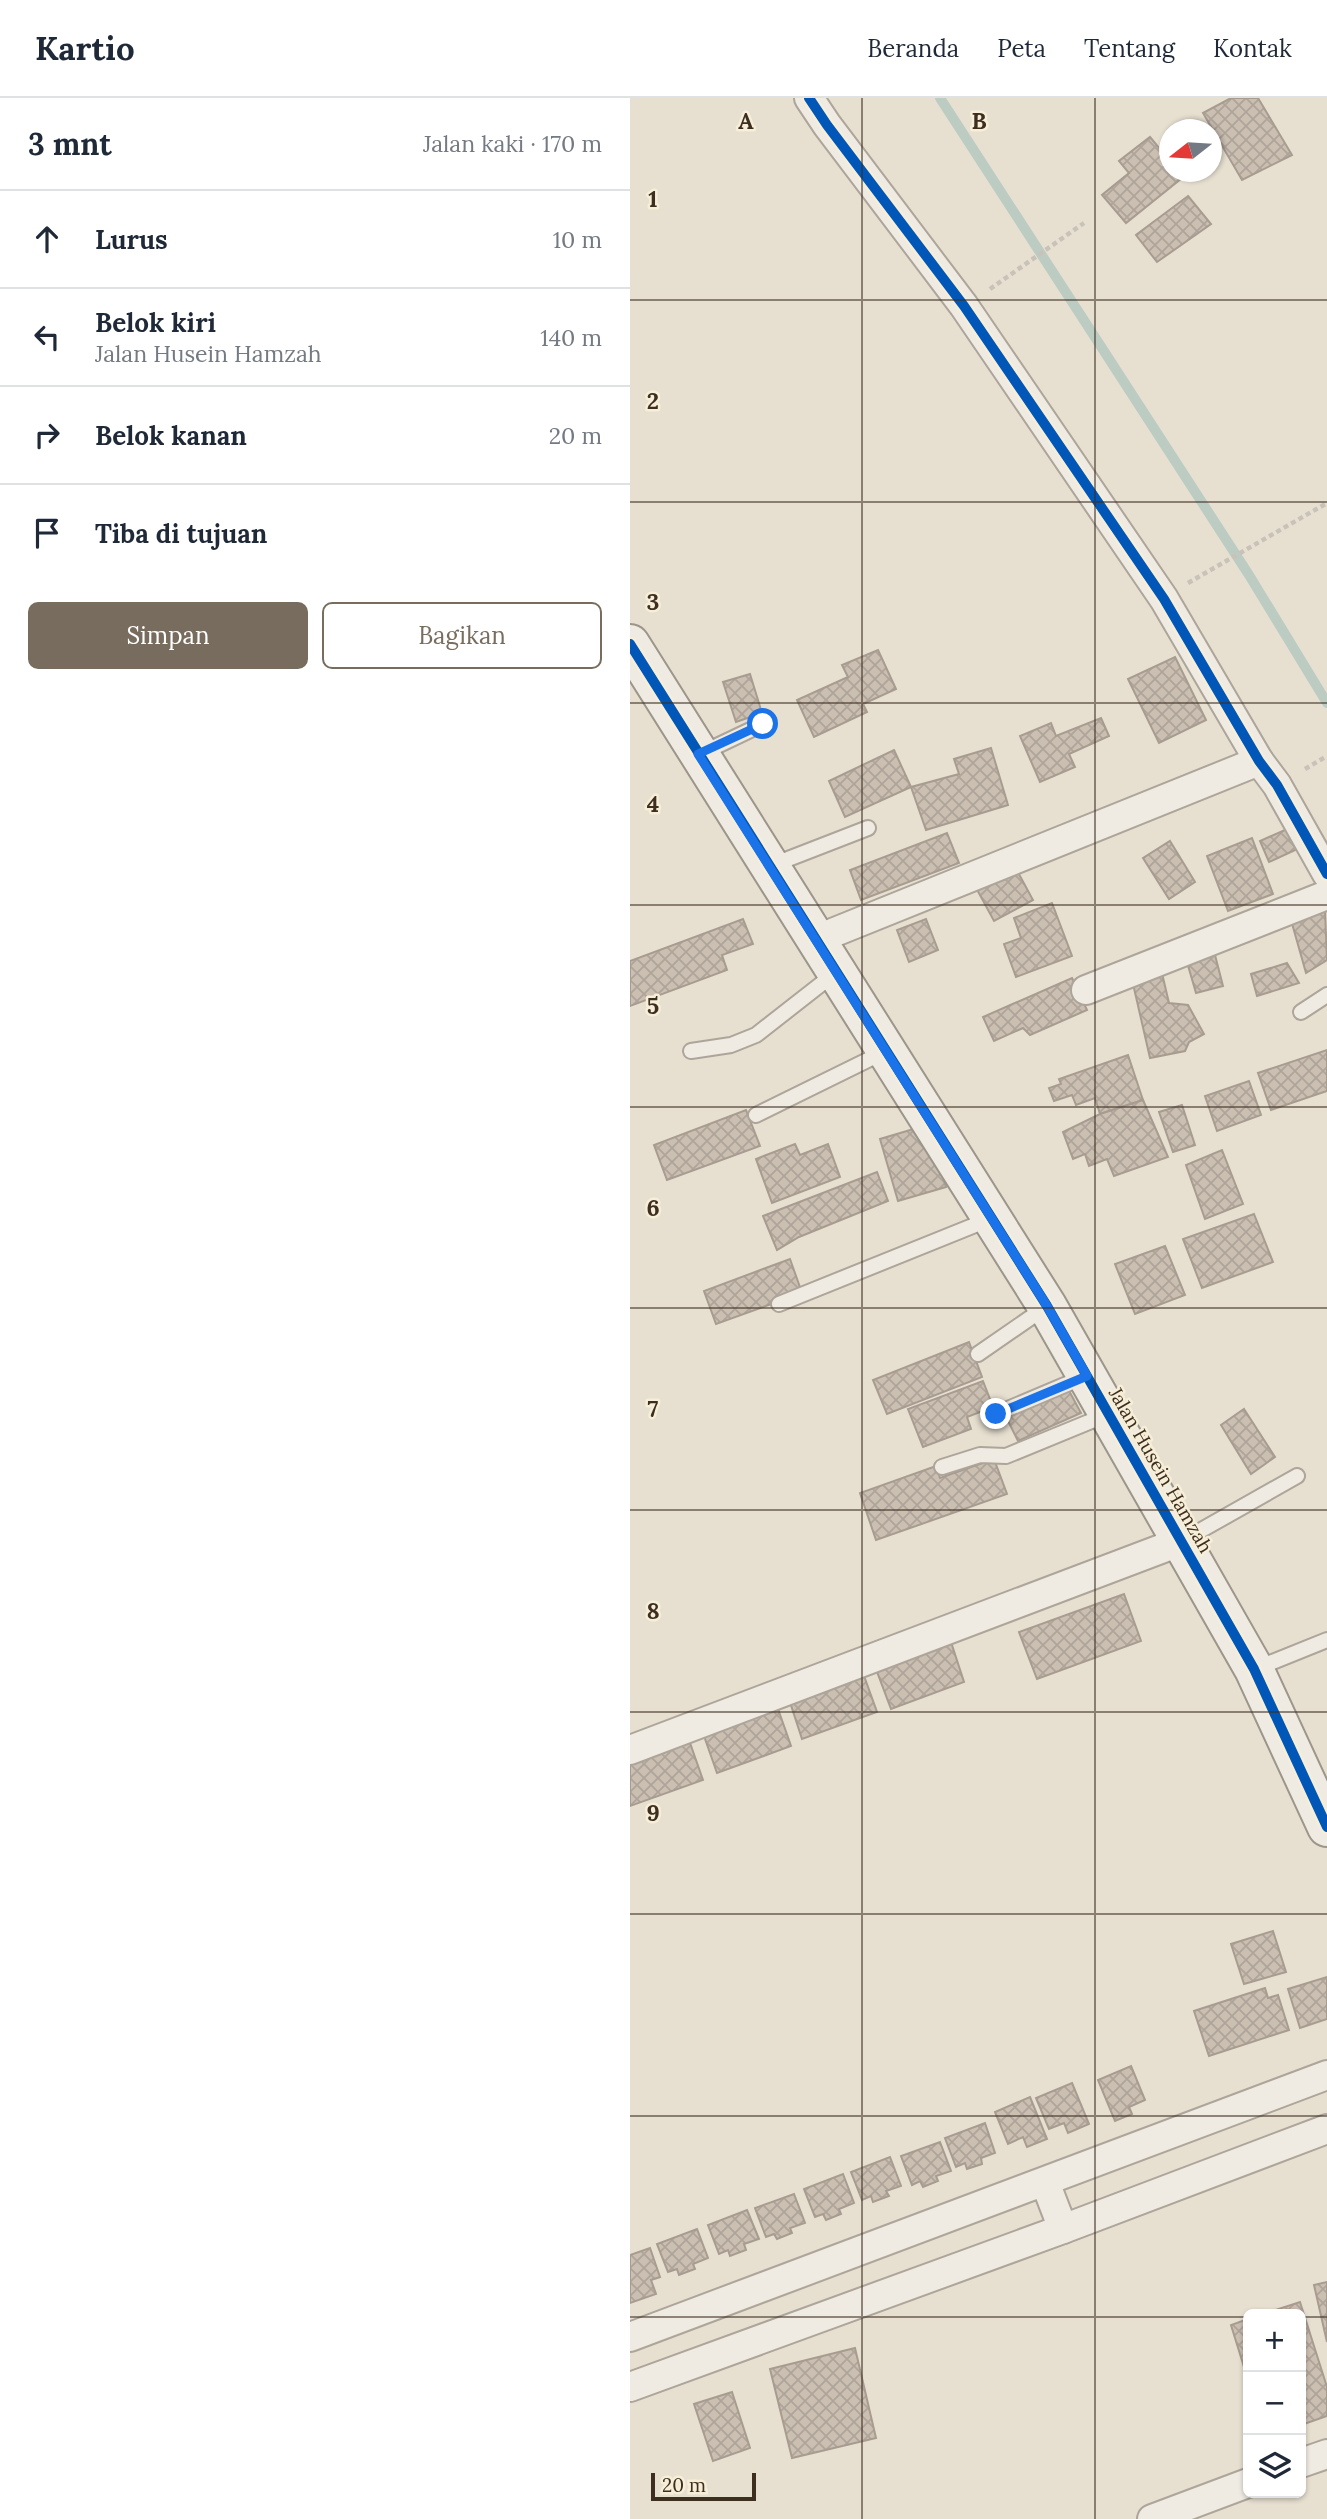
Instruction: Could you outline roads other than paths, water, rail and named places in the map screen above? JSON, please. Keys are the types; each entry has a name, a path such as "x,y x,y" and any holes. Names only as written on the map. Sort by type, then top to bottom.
{"street":[{"path":"809,98 964,306 1156,588 1259,761 1277,785 1327,874"},
{"name":"Jalan Husein Hamzah","path":"630,644 1047,1306 1254,1670 1327,1827"},
{"path":"815,940 1259,761"},
{"path":"1086,990 1327,895"},
{"path":"630,1750 1182,1541"},
{"path":"630,2337 1327,2075"},
{"path":"630,2386 1063,2229 1327,2129"},
{"path":"1045,2182 1063,2229"},
{"path":"1306,2461 1327,2454"},
{"path":"1152,2519 1243,2485"}],"lane":[{"path":"698,754 763,724"},
{"path":"769,867 868,828"},
{"path":"691,1051 731,1045 756,1035 835,973"},
{"path":"1301,1012 1327,995"},
{"path":"756,1115 885,1051"},
{"path":"779,1304 991,1219"},
{"path":"978,1354 1047,1306"},
{"path":"996,1414 1087,1376"},
{"path":"942,1467 980,1455 1006,1456 1109,1414"},
{"path":"1182,1541 1297,1476"},
{"path":"1254,1670 1327,1640"}],"waterway":[{"path":"940,98 1249,575 1327,703"}]}
